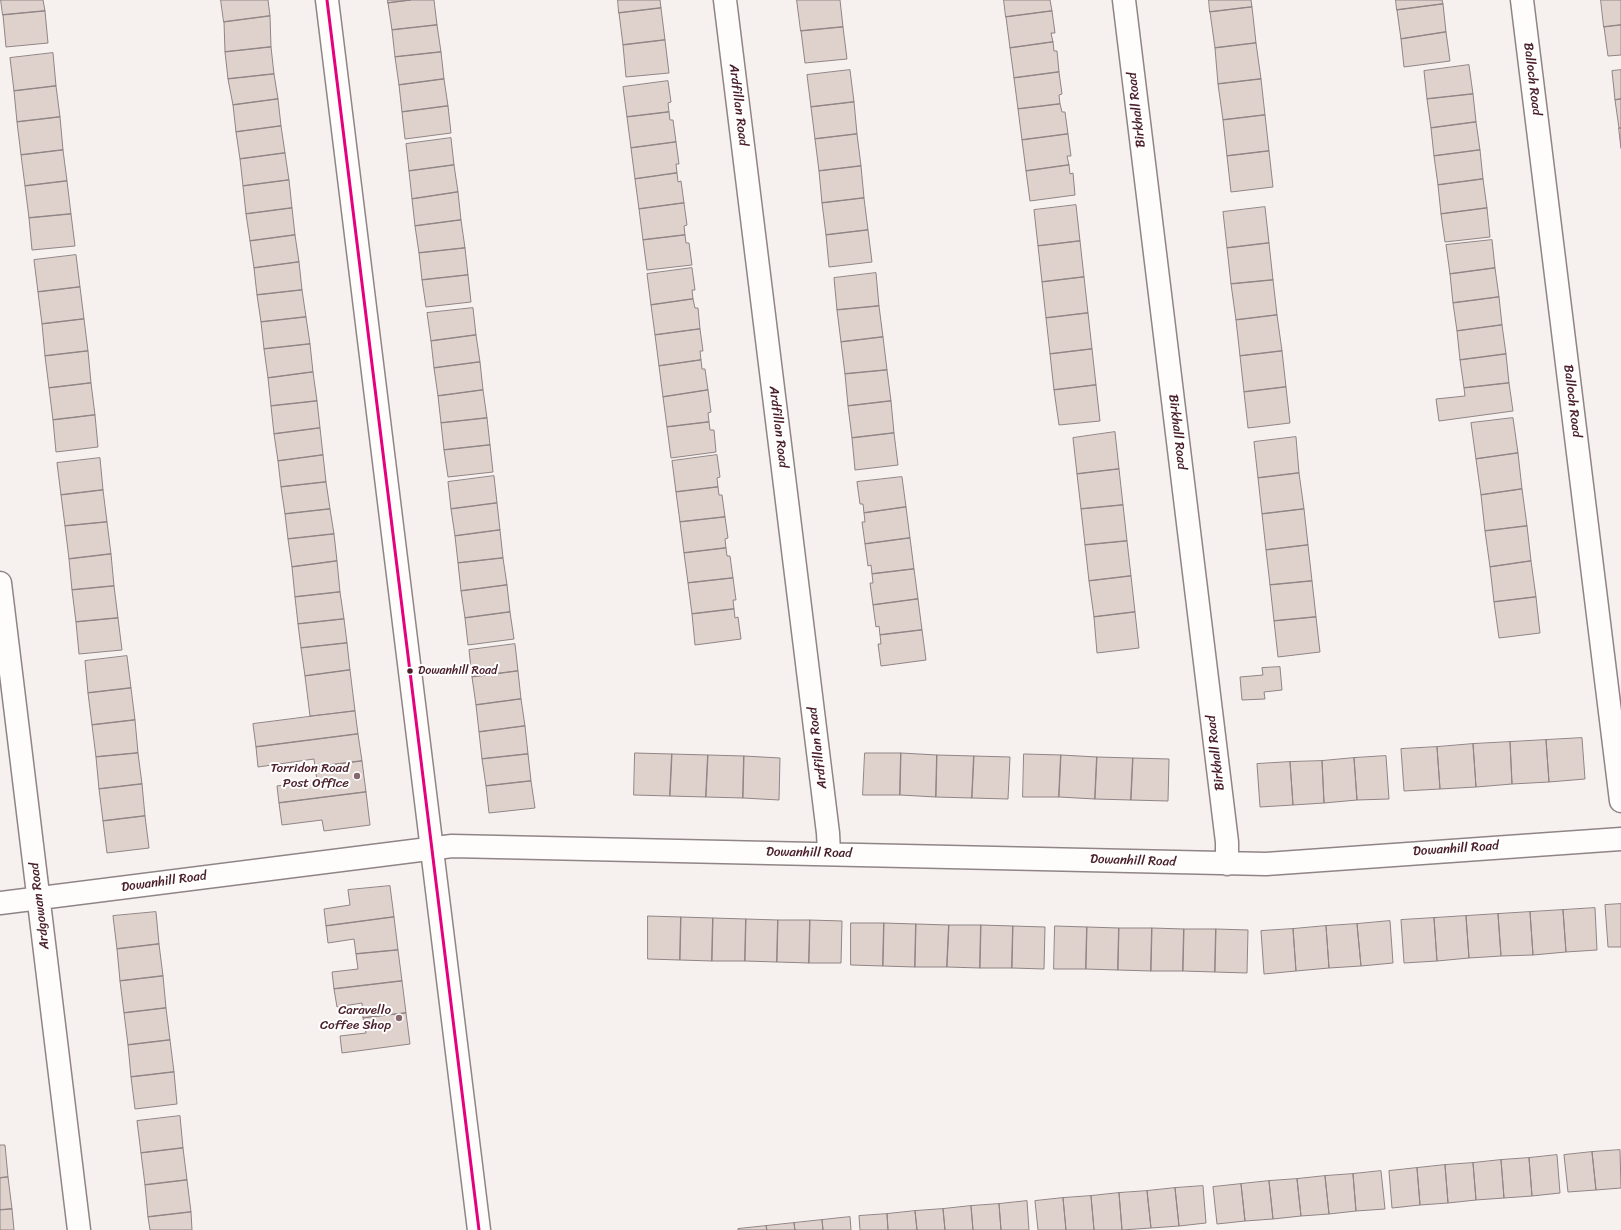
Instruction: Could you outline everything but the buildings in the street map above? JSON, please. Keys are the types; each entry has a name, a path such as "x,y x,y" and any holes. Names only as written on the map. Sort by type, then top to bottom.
{"street":[{"path":"327,0 479,1230"},
{"name":"Ardfillan Road","path":"725,0 812,694 829,853"},
{"name":"Birkhall Road","path":"1124,0 1227,842 1227,864"},
{"name":"Balloch Road","path":"1522,0 1621,801"},
{"name":"Ardgowan Road","path":"0,583 79,1230"},
{"name":"Dowanhill Road","path":"0,903 432,848 472,845 1266,864 1621,838"}],"transit line":[{"path":"327,0 479,1230"}],"place":[{"name":"Dowanhill Road","path":"410,671"},
{"name":"Torridon Road Post Office","path":"357,776"},
{"name":"Caravello Coffee Shop","path":"399,1018"}]}
